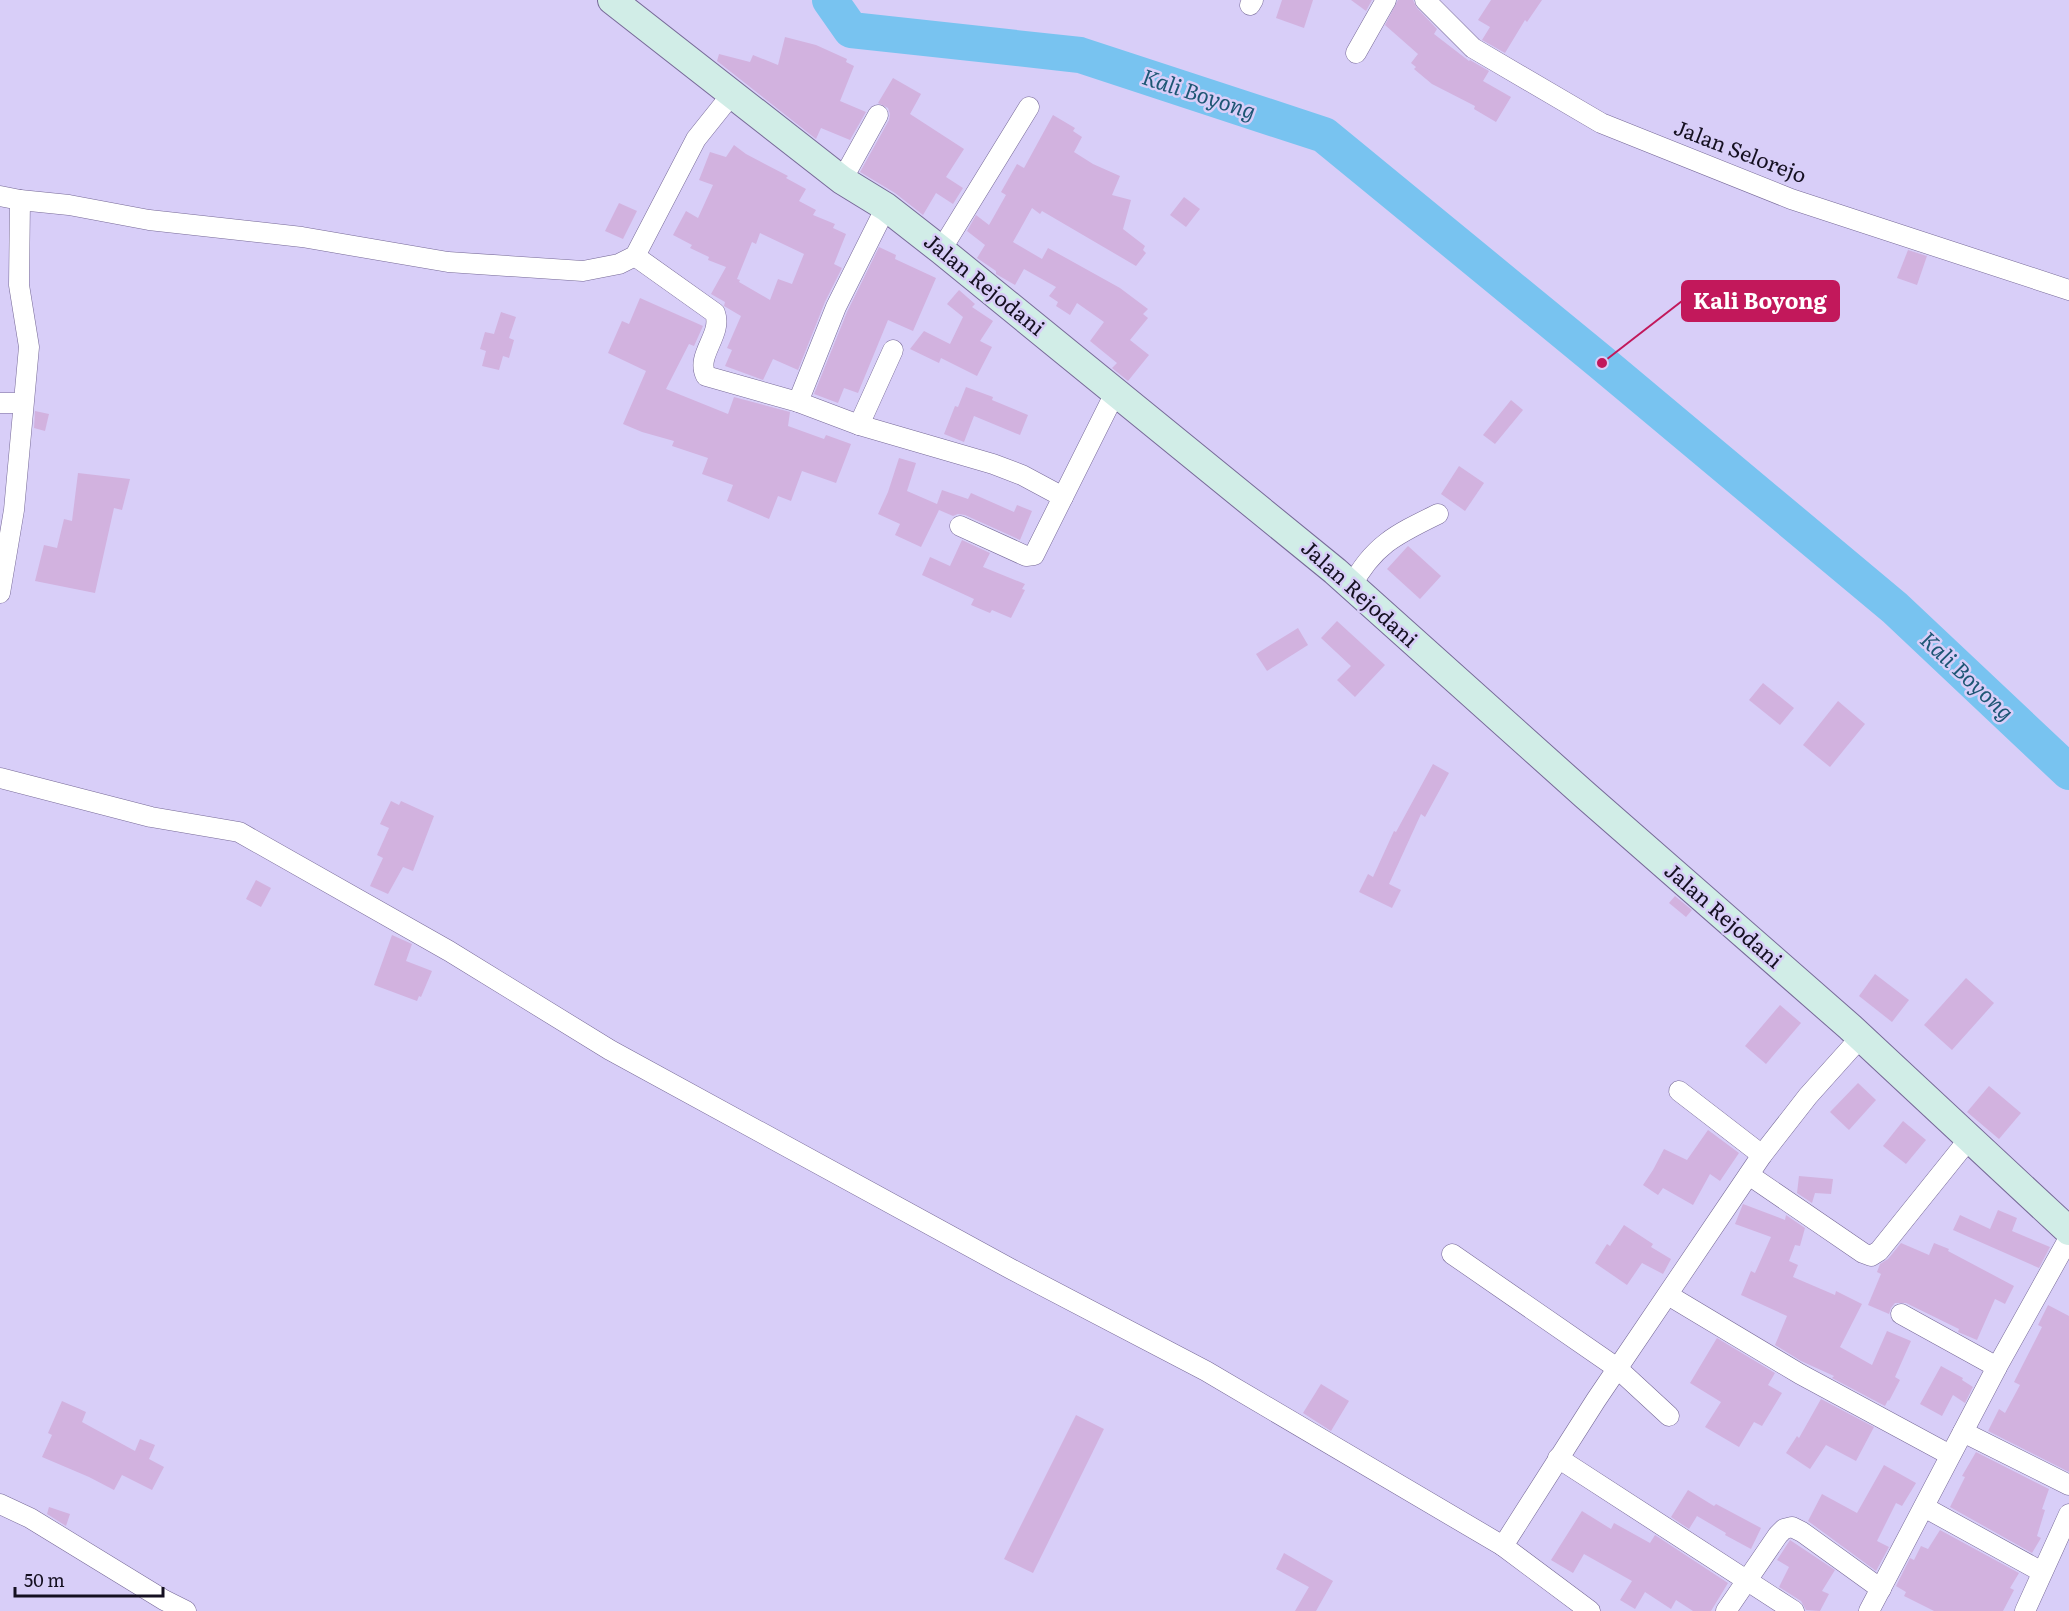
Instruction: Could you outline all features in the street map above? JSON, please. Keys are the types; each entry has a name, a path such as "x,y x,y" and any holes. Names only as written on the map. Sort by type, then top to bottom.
{"main road":[{"name":"Jalan Rejodani","path":"612,0 842,180 886,207 941,250 1309,549 1850,1027 2069,1231"}],"street":[{"path":"1356,53 1386,0"},
{"name":"Jalan Selorejo","path":"1425,0 1473,48 1601,123 1791,199 2069,290"},
{"path":"0,196 69,205 149,220 302,237 448,261 583,271 619,264 636,256 696,139 732,94"},
{"path":"941,250 1029,107"},
{"path":"842,180 878,115"},
{"path":"0,593 14,510 29,347 19,285 20,200"},
{"path":"798,402 836,308 886,207"},
{"path":"636,256 715,313 717,326 702,365 706,376 798,402 859,425 993,464 1022,475 1063,497"},
{"path":"859,425 893,350"},
{"path":"960,526 1030,556 1034,555 1115,393"},
{"path":"0,403 23,403"},
{"path":"1343,579 1360,569 1382,545 1407,529 1438,514"},
{"path":"0,778 151,818 238,832 449,951 610,1050 1011,1269 1206,1371 1503,1546 1590,1611"},
{"path":"1503,1546 1617,1368 1762,1155 1808,1096 1860,1038"},
{"path":"1678,1091 1762,1155"},
{"path":"1749,1175 1863,1253 1871,1256 1879,1251 1969,1139"},
{"path":"1869,1611 1962,1432 2069,1238"},
{"path":"1452,1254 1617,1368 1669,1416"},
{"path":"1668,1295 1800,1374 1950,1455"},
{"path":"1901,1314 1997,1367"},
{"path":"1962,1432 2069,1485"},
{"path":"1558,1458 1794,1611"},
{"path":"0,1504 30,1518 164,1600 186,1611"},
{"path":"1924,1507 2042,1572"},
{"path":"2025,1611 2069,1514"},
{"path":"1726,1611 1778,1535 1784,1529 1792,1527 1881,1589"}],"building":[{"path":"1282,0 1313,0 1304,28 1276,18"},
{"path":"1351,0 1372,0 1366,11"},
{"path":"1398,0 1413,0 1417,8 1437,29 1434,34 1469,61 1489,71 1483,81 1511,97 1496,122 1474,109 1475,106 1432,84 1414,69 1416,67 1411,63 1418,54 1385,25"},
{"path":"1491,0 1542,0 1527,22 1525,20 1505,53 1482,40 1490,27 1478,20"},
{"path":"785,37 816,45 847,59 846,62 854,66 840,101 866,112 850,140 821,128 816,139 717,61 719,54 750,62 753,55 778,65"},
{"path":"893,78 921,94 910,114 964,149 946,177 963,188 953,204 936,193 923,215 895,193 860,172 889,120 888,108 878,103"},
{"path":"1053,115 1075,128 1073,131 1082,137 1074,152 1093,164 1120,176 1112,195 1131,200 1123,229 1145,246 1143,250 1146,253 1136,266 1042,211 1040,214 1032,208 1013,242 1042,259 1048,248 1120,288 1148,309 1143,314 1148,318 1130,340 1149,355 1128,381 1112,368 1117,363 1090,341 1104,322 1077,303 1070,315 1056,306 1058,302 1049,296 1056,287 1024,269 1015,285 996,274 996,271 977,258 985,245 967,231 976,215 989,225 1006,195 1001,192 1017,164 1024,168"},
{"path":"734,145 746,154 788,176 786,178 806,189 799,201 816,210 813,215 835,224 833,228 846,234 834,264 842,268 825,302 798,370 773,359 763,380 725,366 732,350 727,348 741,316 724,306 725,302 711,294 726,267 708,260 709,257 690,248 692,245 673,235 686,211 698,218 713,185 699,180 710,152 726,157","holes":["760,233 804,254 792,284 778,279 770,300 737,279 752,242 756,244"]},
{"path":"1184,197 1200,209 1186,227 1170,215"},
{"path":"619,203 637,211 623,239 605,231"},
{"path":"879,247 896,255 895,259 936,278 913,331 888,320 858,393 844,388 838,403 814,394 847,312"},
{"path":"1908,250 1927,256 1917,285 1897,278"},
{"path":"959,290 975,304 972,307 993,321 980,341 992,347 977,376 941,358 939,363 910,349 924,331 950,344 963,317 947,304"},
{"path":"640,298 703,326 694,346 689,344 666,389 728,414 734,397 790,412 788,426 824,439 826,435 851,444 836,483 802,471 791,501 778,496 769,519 727,501 733,485 702,474 708,458 672,446 674,441 623,424 646,371 608,353 622,321 629,324"},
{"path":"501,312 516,317 509,338 514,340 509,358 503,356 499,370 482,366 486,351 480,349 485,332 494,334"},
{"path":"966,387 993,397 992,400 1028,415 1020,435 974,416 964,442 944,434 955,406 958,407"},
{"path":"1511,400 1523,410 1495,444 1483,435"},
{"path":"35,411 49,414 45,431 34,428"},
{"path":"899,458 916,463 907,491 937,504 942,490 968,499 971,493 1014,512 1017,505 1032,511 1020,540 965,515 953,516 939,510 921,547 895,535 900,524 878,514"},
{"path":"1459,466 1484,483 1465,511 1441,494"},
{"path":"78,473 130,479 122,510 114,508 95,593 35,581 44,545 57,548 64,519 72,521"},
{"path":"962,540 990,553 983,567 1025,584 1022,589 1025,590 1011,618 971,605 974,599 922,575 930,557 950,566"},
{"path":"1408,546 1441,576 1420,599 1387,569"},
{"path":"1337,621 1385,665 1355,697 1337,680 1351,666 1321,638"},
{"path":"1298,628 1308,645 1267,671 1256,654"},
{"path":"1763,683 1794,708 1780,725 1749,700"},
{"path":"1838,701 1865,724 1830,767 1803,745"},
{"path":"1433,764 1449,773 1425,817 1421,814 1389,884 1401,890 1392,908 1359,892 1368,874 1373,877 1394,831 1396,832"},
{"path":"391,801 399,805 401,801 434,816 413,871 403,867 388,894 370,886 383,858 377,855 389,828 380,824"},
{"path":"256,880 271,888 261,907 246,899"},
{"path":"1675,896 1692,910 1686,917 1669,903"},
{"path":"392,935 412,944 406,961 432,971 417,1001 374,985"},
{"path":"1875,974 1909,1000 1892,1022 1859,996"},
{"path":"1966,978 1994,1003 1952,1050 1924,1025"},
{"path":"1780,1005 1801,1023 1766,1064 1745,1046"},
{"path":"1858,1083 1876,1100 1849,1130 1830,1112"},
{"path":"1989,1086 2021,1113 1999,1139 1967,1112"},
{"path":"1903,1121 1926,1140 1906,1164 1883,1146"},
{"path":"1708,1130 1739,1153 1720,1181 1710,1174 1693,1205 1663,1188 1658,1195 1643,1185 1664,1149 1687,1160"},
{"path":"1799,1176 1833,1179 1831,1194 1815,1193 1812,1203 1797,1193"},
{"path":"1743,1204 1785,1220 1786,1215 1805,1228 1800,1246 1795,1245 1789,1261 1798,1265 1793,1277 1835,1295 1836,1291 1862,1304 1840,1347 1872,1365 1887,1331 1911,1341 1895,1377 1900,1380 1885,1406 1775,1345 1787,1316 1741,1295 1751,1271 1755,1273 1771,1237 1735,1224"},
{"path":"1998,1210 2017,1218 2012,1231 2050,1247 2039,1268 1953,1230 1960,1215 1990,1229"},
{"path":"1624,1225 1653,1244 1651,1247 1671,1259 1663,1274 1642,1263 1627,1285 1595,1263 1607,1244 1610,1246"},
{"path":"1901,1243 1929,1255 1934,1243 1949,1249 1948,1251 2014,1286 2005,1304 1995,1299 1977,1340 1906,1303 1895,1303 1889,1314 1868,1305 1881,1274 1877,1272 1880,1264 1888,1259"},
{"path":"2048,1305 2069,1316 2069,1472 1988,1431 1999,1409 2005,1413 2020,1385 2014,1382 2042,1327 2038,1325"},
{"path":"1717,1338 1775,1373 1768,1385 1782,1393 1762,1426 1754,1422 1739,1447 1705,1427 1721,1402 1690,1383"},
{"path":"1941,1366 1963,1378 1962,1380 1973,1387 1965,1403 1953,1395 1942,1416 1920,1404"},
{"path":"1321,1384 1349,1401 1331,1431 1303,1413"},
{"path":"1821,1399 1874,1427 1856,1461 1826,1445 1810,1469 1786,1453 1797,1436 1799,1438"},
{"path":"62,1401 86,1412 82,1422 135,1451 140,1439 155,1445 149,1459 164,1467 152,1490 122,1475 114,1490 42,1457 52,1435 48,1433"},
{"path":"1076,1415 1104,1429 1033,1573 1004,1559"},
{"path":"1976,1452 2049,1489 2042,1509 2045,1510 2037,1536 2041,1538 2032,1553 1950,1507 1965,1477 1962,1476"},
{"path":"1884,1465 1916,1483 1902,1506 1896,1503 1877,1541 1889,1547 1876,1571 1808,1521 1822,1494 1857,1513"},
{"path":"1688,1490 1714,1506 1716,1504 1761,1528 1751,1549 1697,1516 1689,1529 1671,1517"},
{"path":"49,1507 70,1514 66,1526 47,1514"},
{"path":"1582,1511 1611,1529 1614,1523 1650,1543 1655,1535 1728,1583 1711,1611 1693,1611 1676,1600 1671,1609 1645,1592 1635,1609 1620,1600 1632,1581 1584,1554 1573,1573 1551,1560"},
{"path":"1940,1530 2019,1573 2010,1588 2014,1590 2003,1611 1934,1611 1904,1596 1906,1592 1896,1586 1910,1558 1914,1560 1921,1546 1928,1549"},
{"path":"1790,1540 1835,1570 1822,1591 1829,1594 1820,1611 1806,1610 1801,1601 1779,1587 1789,1567 1777,1560"},
{"path":"1284,1553 1333,1581 1316,1611 1295,1611 1309,1587 1276,1569"}],"waterway":[{"name":"Kali Boyong","path":"830,0 851,30 1080,55 1324,135 1895,608 2069,772"}],"place":[{"name":"Kali Boyong","path":"1602,363"}]}
